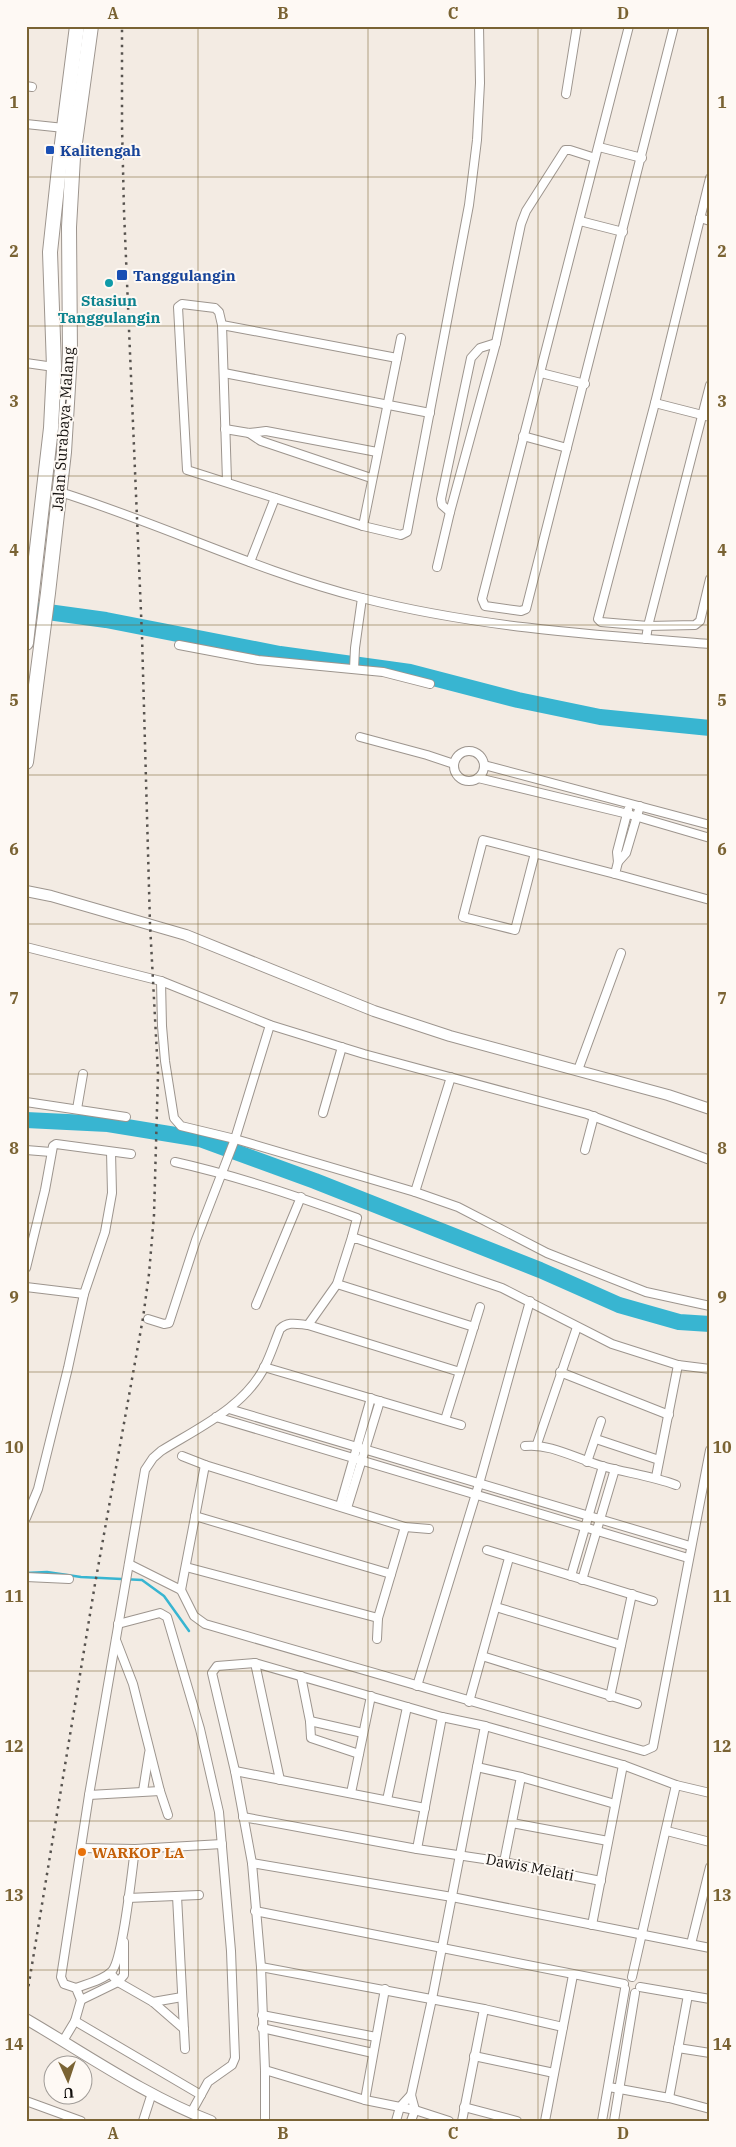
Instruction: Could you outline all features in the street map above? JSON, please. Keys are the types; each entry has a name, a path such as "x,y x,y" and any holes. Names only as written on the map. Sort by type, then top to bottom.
{"highway":[{"path":"26,643 48,458 54,367 50,252 78,26"},
{"name":"Jalan Surabaya-Malang","path":"27,753 44,632 60,492 70,354 68,227 73,157 91,26"}],"street":[{"path":"227,481 222,325 219,312 215,308 182,304 178,307 186,468 189,471 227,481 363,526 401,535 406,532 470,205 477,140 480,83 479,26"},
{"path":"566,94 577,26"},
{"path":"629,26 482,599 485,606 521,611 526,609 585,384 674,26"},
{"path":"26,124 64,128"},
{"path":"599,147 642,158"},
{"path":"437,567 496,343 521,224 526,211 565,150 595,158"},
{"path":"710,178 655,403 598,617 601,622 648,626 697,624 700,620 710,579"},
{"path":"700,218 710,221"},
{"path":"580,221 623,232"},
{"path":"222,325 397,358"},
{"path":"363,526 371,478 401,338"},
{"path":"450,512 442,505 442,499 471,358 480,348 496,343"},
{"path":"26,363 54,367"},
{"path":"224,373 430,413"},
{"path":"541,373 585,384"},
{"path":"646,639 706,416 710,385"},
{"path":"655,403 706,416"},
{"path":"225,429 250,434 261,441 371,478"},
{"path":"250,434 266,431 377,452"},
{"path":"523,436 567,448"},
{"path":"60,492 131,516 250,562 362,598 452,618 542,631 710,644"},
{"path":"250,562 275,498"},
{"path":"354,667 362,598"},
{"path":"497,623 502,608"},
{"path":"179,646 258,660 354,667 430,684"},
{"path":"360,737 454,764"},
{"path":"478,778 483,772 484,765 482,758 477,753 469,751 462,753 456,758 454,764 455,771 459,777 465,780 478,778 628,814 710,838"},
{"path":"484,765 710,825"},
{"path":"546,795 549,782"},
{"path":"615,874 618,862 617,852 630,803"},
{"path":"618,862 626,854 640,806"},
{"path":"535,854 515,930 463,917 483,840 710,900"},
{"path":"26,891 51,896 186,935 374,1011 466,1041 668,1095 710,1109"},
{"path":"26,946 161,981 270,1025 342,1048 594,1116 710,1160"},
{"path":"578,1070 621,953"},
{"path":"161,981 162,1026 176,1122 233,1142 415,1192 464,1210 547,1253 646,1292 710,1306"},
{"path":"148,1319 164,1324 169,1323 196,1240 224,1170 270,1025"},
{"path":"323,1113 342,1048"},
{"path":"77,1109 83,1074"},
{"path":"415,1192 451,1077"},
{"path":"26,1102 126,1116"},
{"path":"585,1150 594,1116"},
{"path":"26,1268 45,1190 53,1146 56,1144 131,1154"},
{"path":"26,1150 51,1152"},
{"path":"26,1518 38,1489 84,1294 105,1232 112,1193 111,1152"},
{"path":"175,1162 224,1170 357,1218 337,1284 308,1326"},
{"path":"256,1305 301,1197"},
{"path":"352,1237 502,1288 612,1344 678,1365 710,1369"},
{"path":"337,1284 474,1327"},
{"path":"26,1287 84,1294"},
{"path":"417,1686 479,1484 530,1301"},
{"path":"445,1420 480,1307"},
{"path":"135,1849 123,1934 114,1968 110,1973 76,1988 64,1984 61,1977 89,1795 145,1470 153,1458 161,1450 229,1408 242,1396 264,1367 280,1330 288,1323 308,1326 460,1372"},
{"path":"537,1444 560,1372 577,1327"},
{"path":"656,1477 678,1365"},
{"path":"264,1367 461,1425"},
{"path":"560,1372 669,1415"},
{"path":"361,1449 371,1398"},
{"path":"344,1507 361,1449 380,1401"},
{"path":"229,1408 690,1546"},
{"path":"216,1417 357,1461 688,1558"},
{"path":"588,1462 601,1421"},
{"path":"596,1440 658,1460"},
{"path":"525,1446 537,1444 588,1462 656,1477 676,1485"},
{"path":"205,1465 182,1590 194,1616 205,1624 469,1702 644,1751 652,1747 710,1450"},
{"path":"182,1456 205,1465 405,1527 429,1529"},
{"path":"571,1576 603,1466"},
{"path":"582,1580 615,1469"},
{"path":"195,1516 391,1574"},
{"path":"377,1638 378,1618 405,1527"},
{"path":"487,1550 653,1601"},
{"path":"469,1702 509,1558"},
{"path":"130,1564 182,1590"},
{"path":"186,1567 378,1618"},
{"path":"26,1577 69,1579"},
{"path":"610,1697 632,1594"},
{"path":"496,1607 622,1645"},
{"path":"118,1624 160,1613 167,1617 200,1729 219,1812 231,1951 235,2058 232,2066 218,2073 208,2082 191,2113"},
{"path":"116,1640 133,1684 160,1791 168,1815"},
{"path":"482,1656 637,1704"},
{"path":"255,1663 280,1780"},
{"path":"265,2121 265,2070 260,1967 252,1863 235,1771 212,1673 217,1666 255,1663 442,1717 485,1726 623,1764 676,1785 710,1794"},
{"path":"301,1676 310,1721 311,1738 359,1754"},
{"path":"351,1792 371,1696"},
{"path":"387,1800 407,1706"},
{"path":"417,1849 442,1717"},
{"path":"310,1721 363,1733"},
{"path":"411,2121 415,2110 411,2095 432,1999 485,1726"},
{"path":"143,1791 150,1749"},
{"path":"592,1925 623,1764"},
{"path":"477,1767 615,1804"},
{"path":"235,1771 351,1792 425,1808"},
{"path":"504,1862 520,1777"},
{"path":"602,2121 625,1986 627,1979 632,1977 644,1935 676,1785"},
{"path":"89,1795 160,1791"},
{"name":"Dawis Melati","path":"244,1817 417,1849 504,1862 601,1881"},
{"path":"512,1823 608,1840"},
{"path":"667,1831 710,1842"},
{"path":"81,1848 135,1849 222,1844"},
{"path":"252,1863 452,1897 710,1948"},
{"path":"691,1944 706,1896 710,1867"},
{"path":"128,1898 199,1895"},
{"path":"177,1896 185,2049"},
{"path":"255,1911 625,1986 631,1993 637,1990 710,1999"},
{"path":"81,2000 118,1982 124,1975 123,1934"},
{"path":"260,1967 484,2008 563,2027"},
{"path":"110,1973 118,1982 153,2002 184,2029"},
{"path":"545,2121 574,1975"},
{"path":"614,2121 639,1982 632,1977"},
{"path":"63,2040 75,2021 81,2000 76,1988"},
{"path":"365,2100 386,1989"},
{"path":"669,2098 688,1995"},
{"path":"153,2002 182,1998"},
{"path":"462,2121 484,2008"},
{"path":"262,2015 376,2037"},
{"path":"26,2019 152,2093 211,2121"},
{"path":"75,2021 202,2095"},
{"path":"262,2028 373,2054"},
{"path":"678,2048 710,2053"},
{"path":"474,2056 554,2073"},
{"path":"265,2070 365,2100 415,2110 449,2121"},
{"path":"609,2087 669,2098 710,2109"},
{"path":"143,2121 152,2093"},
{"path":"396,2121 400,2107 411,2095"},
{"path":"26,2101 81,2121"},
{"path":"464,2107 517,2121"}],"waterway":[{"path":"26,609 106,620 280,654 410,672 518,700 600,717 710,728"},
{"path":"26,1120 108,1124 200,1139 315,1181 540,1270 619,1305 679,1322 710,1324"},
{"path":"26,1573 47,1572 81,1577 142,1580 164,1596 189,1631"}],"railway":[{"path":"26,2001 95,1584 143,1318 154,1215 158,1074 150,924 142,636 124,211 122,26"}],"place":[{"name":"Kalitengah","path":"50,150"},
{"name":"Tanggulangin","path":"122,275"},
{"name":"Stasiun Tanggulangin","path":"109,283"},
{"name":"WARKOP LA","path":"82,1852"}]}
